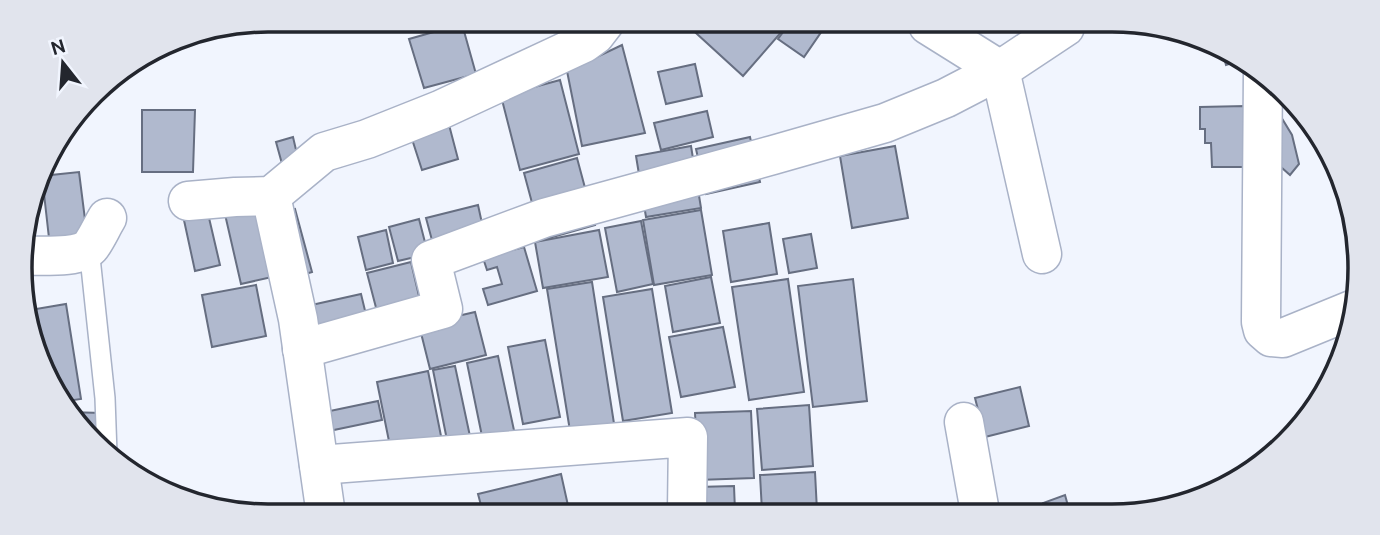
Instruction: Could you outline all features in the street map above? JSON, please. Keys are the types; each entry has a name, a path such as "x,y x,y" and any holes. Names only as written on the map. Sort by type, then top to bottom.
{"street":[{"path":"188,201 271,196 324,152 368,139 440,110 584,43 598,32"},
{"path":"938,32 1000,70 1042,254"},
{"path":"302,349 443,309 431,260 544,218 885,123 946,98 1000,70 1057,32"},
{"path":"1263,86 1261,322 1271,337 1283,338 1343,313"},
{"path":"271,196 298,319 324,504"},
{"path":"33,256 83,251 98,233"},
{"path":"964,422 978,504"},
{"path":"319,465 688,436 687,504"}],"lane":[{"path":"98,233 106,439"}],"building":[{"path":"434,32 464,32 476,74 424,88 409,39"},
{"path":"695,32 781,32 743,76"},
{"path":"783,32 821,32 804,57 778,39"},
{"path":"622,45 645,133 582,146 567,71"},
{"path":"695,64 702,96 666,104 658,72"},
{"path":"560,80 579,154 520,170 501,96"},
{"path":"1272,102 1292,135 1299,164 1290,175 1264,152"},
{"path":"1245,106 1246,167 1212,167 1211,143 1205,143 1205,129 1200,129 1200,107"},
{"path":"142,110 195,110 193,172 142,172"},
{"path":"707,111 713,137 661,150 654,123"},
{"path":"448,121 458,159 422,170 410,133"},
{"path":"293,137 300,167 284,171 276,142"},
{"path":"750,137 760,182 706,194 696,149"},
{"path":"691,146 701,208 646,217 636,156"},
{"path":"895,146 908,218 852,228 840,156"},
{"path":"577,158 595,225 542,240 524,173"},
{"path":"79,172 88,243 50,247 44,193 50,175"},
{"path":"263,200 281,275 241,284 224,210"},
{"path":"206,205 220,265 195,271 182,211"},
{"path":"478,205 485,237 436,255 426,218"},
{"path":"295,209 312,272 295,277 277,214"},
{"path":"701,210 712,275 654,285 643,220"},
{"path":"419,219 428,254 398,261 389,227"},
{"path":"641,221 653,284 617,292 605,228"},
{"path":"769,223 777,274 731,282 723,231"},
{"path":"386,230 393,263 366,270 358,237"},
{"path":"599,230 608,277 543,288 535,242"},
{"path":"811,234 817,268 789,273 783,239"},
{"path":"524,247 537,291 488,305 483,289 502,284 497,267 487,270 483,258"},
{"path":"411,262 423,313 380,323 367,273"},
{"path":"711,277 720,323 673,332 665,286"},
{"path":"788,279 804,392 749,400 732,287"},
{"path":"853,279 867,401 813,407 798,286"},
{"path":"592,282 615,430 571,437 547,289"},
{"path":"256,285 266,336 212,347 202,295"},
{"path":"652,289 672,413 623,421 603,297"},
{"path":"361,294 368,323 305,338 298,308"},
{"path":"66,304 81,399 72,400 63,386 49,358 35,309"},
{"path":"475,312 486,355 430,369 419,325"},
{"path":"723,327 735,387 681,397 669,337"},
{"path":"545,340 560,417 523,424 508,347"},
{"path":"498,356 515,435 483,441 467,363"},
{"path":"455,366 471,441 448,445 433,370"},
{"path":"428,371 442,441 391,451 377,382"},
{"path":"1020,387 1029,426 985,437 975,398"},
{"path":"378,401 382,420 329,431 325,412"},
{"path":"809,405 813,466 762,470 757,409"},
{"path":"751,411 754,478 698,480 695,413"},
{"path":"82,412 101,413 100,433"},
{"path":"815,472 817,504 762,504 760,475"},
{"path":"561,474 568,504 481,504 478,494"},
{"path":"734,486 735,504 698,504 697,487"},
{"path":"1065,495 1068,504 1043,504"}]}
